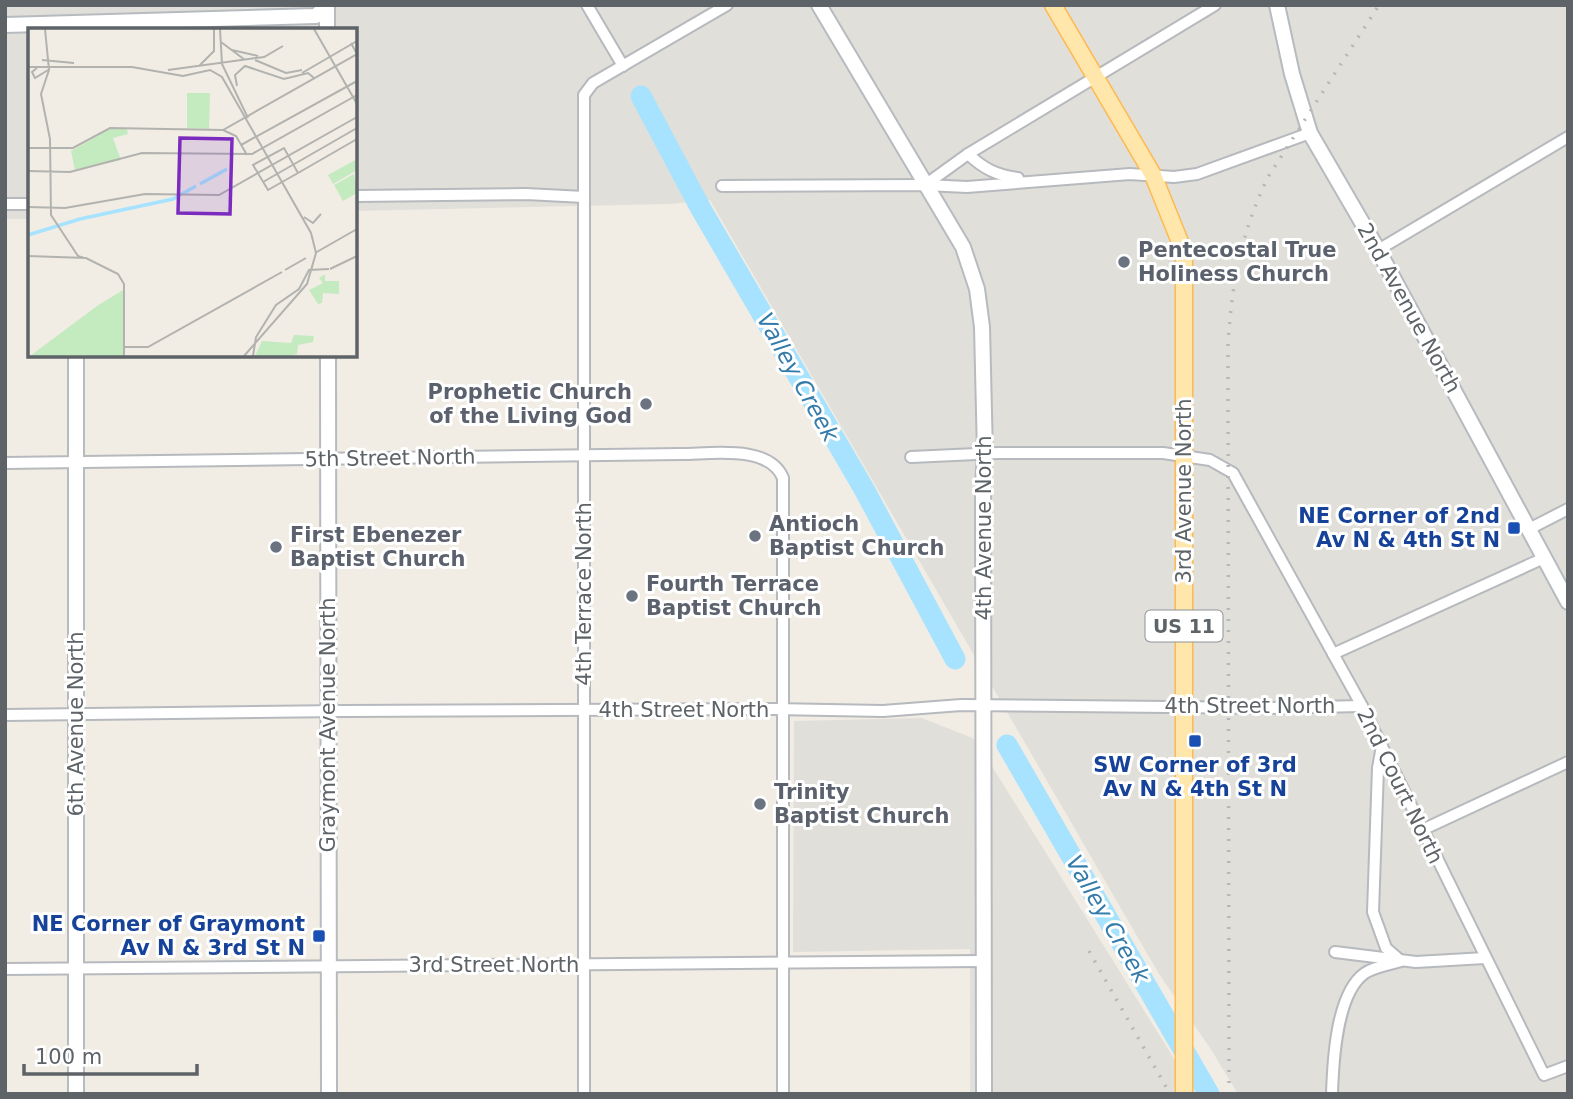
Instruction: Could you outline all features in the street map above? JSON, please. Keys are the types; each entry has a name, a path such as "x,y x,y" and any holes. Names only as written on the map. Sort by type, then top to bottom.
{"main road":[{"name":"3rd Avenue North","path":"1053,5 1153,175 1184,252 1184,1094"}],"street":[{"path":"127,5 127,25"},
{"path":"5,25 127,25 316,16 327,5"},
{"path":"327,5 327,28"},
{"path":"587,5 623,66 727,5"},
{"name":"4th Avenue North","path":"819,5 962,247 977,289 982,327 985,455 984,1094"},
{"path":"925,185 968,154 1215,5"},
{"name":"2nd Avenue North","path":"1277,5 1292,74 1310,133 1378,250 1568,602"},
{"name":"4th Terrace North","path":"584,1094 584,95 593,83 623,66"},
{"path":"722,186 967,187 1130,174 1174,177 1197,174 1310,133"},
{"path":"1378,250 1568,137"},
{"path":"968,154 984,169 998,175 1031,180"},
{"path":"357,196 526,194 584,197"},
{"path":"5,204 28,204"},
{"name":"6th Avenue North","path":"76,357 76,1094"},
{"name":"Graymont Avenue North","path":"328,357 329,1094"},
{"path":"911,457 1163,453 1184,455"},
{"name":"5th Street North","path":"5,463 584,454 755,455 773,463 783,478 783,709"},
{"name":"2nd Court North","path":"1184,455 1210,460 1233,473 1362,706 1544,1076 1568,1066"},
{"path":"1529,529 1568,509"},
{"path":"1333,654 1544,558"},
{"name":"4th Street North","path":"5,715 783,709 883,711 961,705 1270,708 1362,706"},
{"path":"783,709 783,1094"},
{"path":"1382,746 1378,768 1373,912 1386,948 1401,961"},
{"path":"1422,830 1568,762"},
{"path":"1335,952 1401,961 1485,958"},
{"name":"3rd Street North","path":"5,969 983,961"},
{"path":"1332,1094 1333,1060 1344,1002 1364,974 1401,961"}],"shaded area":[{"path":"5,5 1568,5 1568,1094 1238,1094 1159,974 710,200 670,204 357,211 357,28 28,28 28,219 5,219"},
{"path":"922,718 975,739 1196,1094 970,1094 970,949 793,952 794,721"}],"waterway":[{"name":"Valley Creek","path":"641,96 701,209 864,489 955,659"},
{"name":"Valley Creek","path":"1007,745 1209,1094"}],"railway":[{"path":"1229,1094 1228,344 1232,299 1239,258 1251,218 1268,177 1379,5"},
{"path":"1089,951 1170,1094"}],"place":[{"name":"Pentecostal True Holiness Church","path":"1124,262"},
{"name":"Prophetic Church of the Living God","path":"646,404"},
{"name":"NE Corner of 2nd Av N & 4th St N","path":"1514,528"},
{"name":"Antioch Baptist Church","path":"755,536"},
{"name":"First Ebenezer Baptist Church","path":"276,547"},
{"name":"Fourth Terrace Baptist Church","path":"632,596"},
{"name":"SW Corner of 3rd Av N & 4th St N","path":"1195,741"},
{"name":"Trinity Baptist Church","path":"760,804"},
{"name":"NE Corner of Graymont Av N & 3rd St N","path":"319,936"}]}
